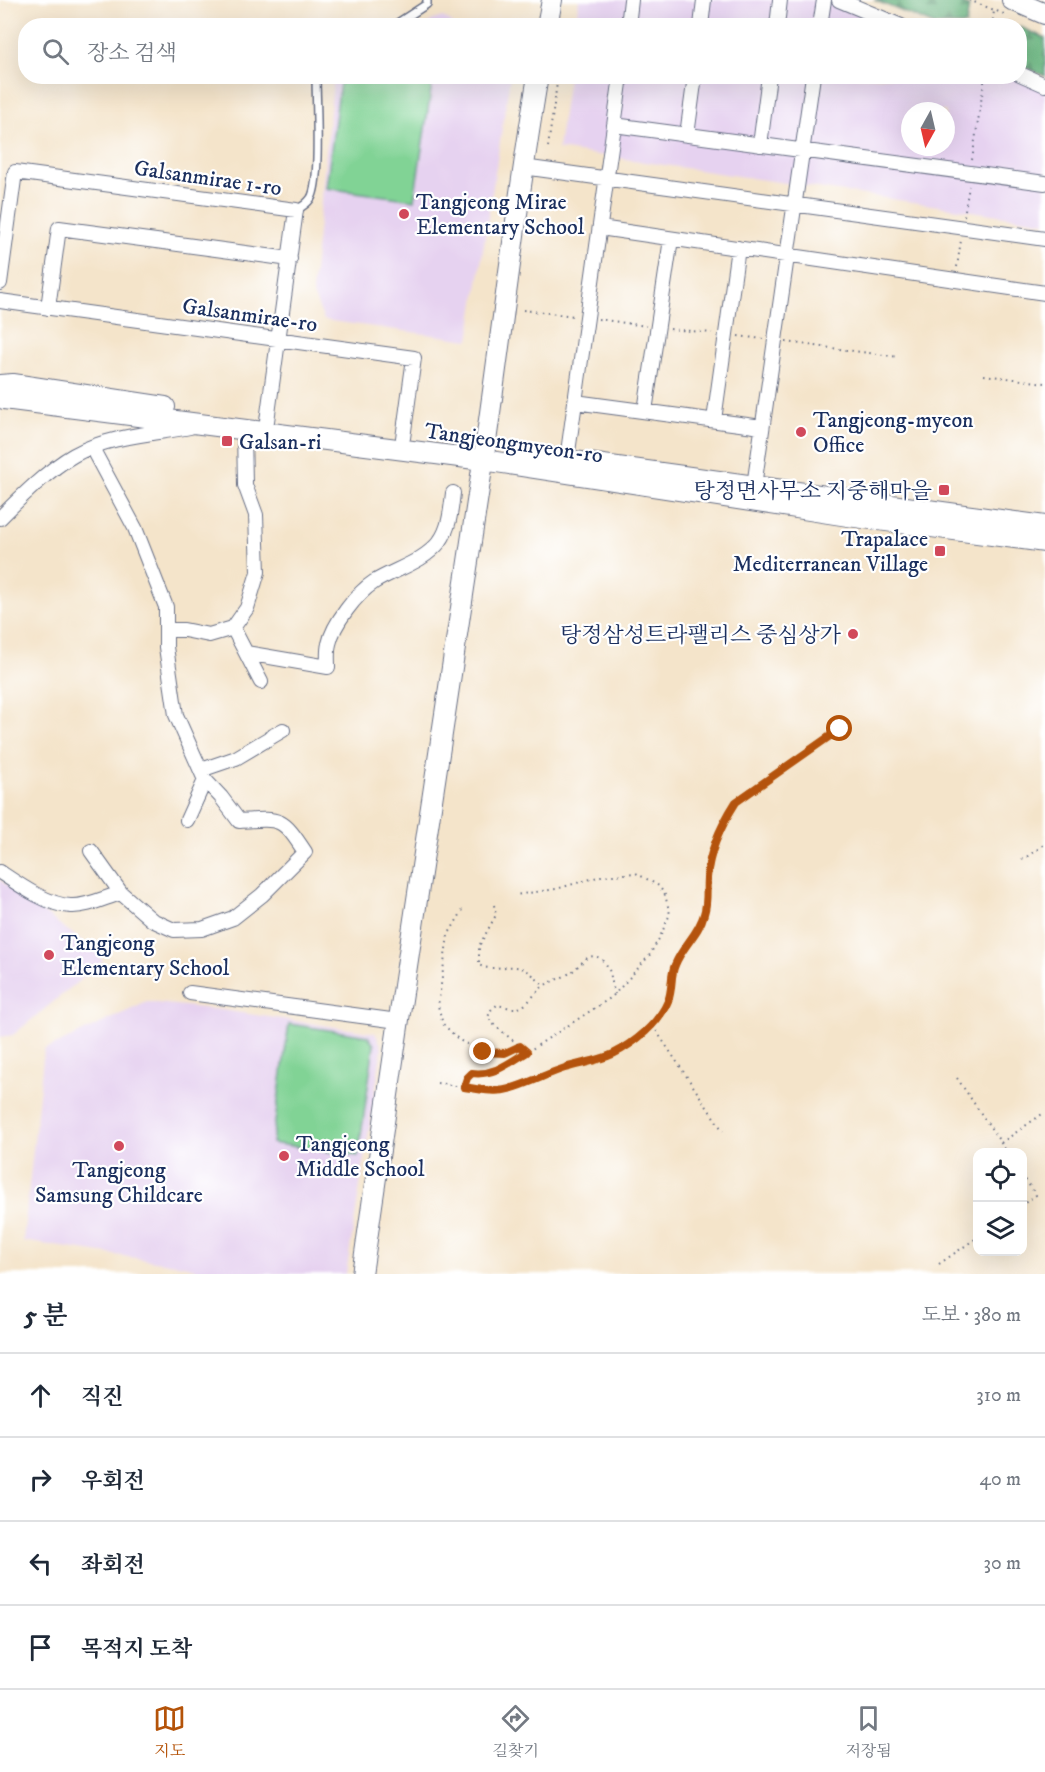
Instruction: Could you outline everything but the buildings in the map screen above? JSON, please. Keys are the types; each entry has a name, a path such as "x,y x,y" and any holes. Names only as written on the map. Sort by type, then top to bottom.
{"main road":[{"path":"549,18 552,0"},
{"path":"1012,0 1045,14"},
{"path":"362,1274 484,455 522,167 537,84"},
{"path":"0,386 13,384 204,419"},
{"path":"0,396 4,399 116,414 204,419"},
{"name":"Tangjeongmyeon-ro","path":"204,419 267,421 403,438 484,455 567,459 753,493 848,516 1045,542"},
{"name":"Tangjeongmyeon-ro","path":"204,419 244,430 484,455 753,493 1045,526"}],"street":[{"path":"629,18 631,0"},
{"path":"702,18 704,0"},
{"path":"778,18 780,0"},
{"path":"821,18 824,0"},
{"path":"839,0 882,18"},
{"path":"1027,77 1045,85"},
{"path":"567,459 620,84"},
{"path":"687,135 694,84"},
{"path":"760,145 768,84"},
{"path":"753,493 812,84"},
{"path":"614,126 1045,183"},
{"path":"522,167 1045,239"},
{"name":"Galsanmirae 1-ro","path":"0,283 15,172 296,210 267,421"},
{"path":"48,308 59,228 290,259"},
{"path":"600,228 1045,293"},
{"path":"645,411 671,239"},
{"path":"714,420 738,248"},
{"name":"Galsanmirae-ro","path":"0,301 414,358 403,438"},
{"path":"575,402 762,427"},
{"path":"116,414 123,420 126,427 118,440"},
{"name":"Tangjeongmyeon-ro","path":"0,518 19,499 72,456 118,440 204,419"},
{"path":"166,630 184,630 209,635 233,628 247,608 258,572 256,515 245,485 244,430"},
{"path":"91,851 121,892 152,920 174,930 202,929 233,918 262,895 305,852 290,829 281,821 270,819 239,821 203,775 176,714 166,647 166,607 135,528 92,448"},
{"path":"246,653 328,667 329,644 337,624 352,603 372,583 425,554 440,541 450,519 453,493"},
{"path":"0,506 19,499"},
{"path":"233,628 261,682"},
{"path":"187,820 203,775 283,730"},
{"path":"0,872 57,904 73,906 121,892"},
{"path":"189,993 398,1021"}],"lane":[{"path":"405,18 427,4 428,0"},
{"path":"296,210 306,204 314,190 317,148 316,84"}],"path":[{"path":"993,18 994,10"},
{"path":"548,147 557,84"},
{"path":"524,310 899,357"},
{"path":"984,375 1045,383"},
{"path":"437,1083 489,1090 508,1089 552,1072 613,1054 652,1025 669,1000 677,960 685,945 699,930 705,914 708,893 707,878 713,852 727,816 736,802 840,729"},
{"path":"1022,860 1045,844"},
{"path":"464,1087 467,1078 472,1073 480,1074 501,1069 567,1028 615,994 649,956 669,914 665,895 659,886 636,873 601,876 556,889 515,895"},
{"path":"494,905 496,915 479,946 479,965 486,969 521,968 544,986"},
{"path":"463,910 448,935 439,999 443,1024 459,1040 483,1052 505,1053 520,1046"},
{"path":"527,1052 493,1024 488,1017 497,1005 522,1007 544,986 574,970 584,959 592,957 600,959 610,970 615,994"},
{"path":"652,1025 723,1131"},
{"path":"957,1078 1004,1148"},
{"path":"1001,1143 1045,1112"},
{"path":"1027,1181 1036,1195 1027,1201"},
{"path":"939,1264 973,1240"}],"shaded area":[{"path":"579,0 836,0 878,18 576,18"},
{"path":"1027,81 1045,88 1045,222 558,149 567,84 1027,84"},
{"name":"Tangjeong Mirae Elementary School","path":"333,84 509,84 469,340 324,320 312,292"},
{"name":"Tangjeong Elementary School","path":"0,880 94,950 103,961 13,1035 0,1037"},
{"path":"147,1002 222,1010 375,1033 382,1047 346,1274 204,1274 188,1266 23,1241 44,1050"}],"green space":[{"path":"874,0 954,0 969,6 967,18 918,18"},
{"path":"1027,30 1045,38 1045,76 1027,68"},
{"path":"340,84 432,84 414,200 326,188"},
{"path":"289,1024 368,1036 374,1045 358,1156 272,1143"}],"place":[{"name":"Tangjeong Mirae Elementary School","path":"404,214"},
{"name":"Tangjeong-myeon Office","path":"801,432"},
{"name":"Galsan-ri","path":"227,441"},
{"name":"탕정면사무소 지중해마을","path":"944,490"},
{"name":"Trapalace Mediterranean Village","path":"940,551"},
{"name":"탕정삼성트라팰리스 중심상가","path":"853,634"},
{"name":"Tangjeong Elementary School","path":"49,955"},
{"name":"Tangjeong Samsung Childcare","path":"119,1146"},
{"name":"Tangjeong Middle School","path":"284,1156"}],"route":[{"path":"483,1052 505,1053 520,1046 527,1052 501,1069 480,1074 472,1073 467,1078 464,1087 489,1090 508,1089 552,1072 613,1054 645,1032 669,1000 674,968 685,945 699,930 705,914 708,893 707,878 717,837 736,802 840,729"}]}
